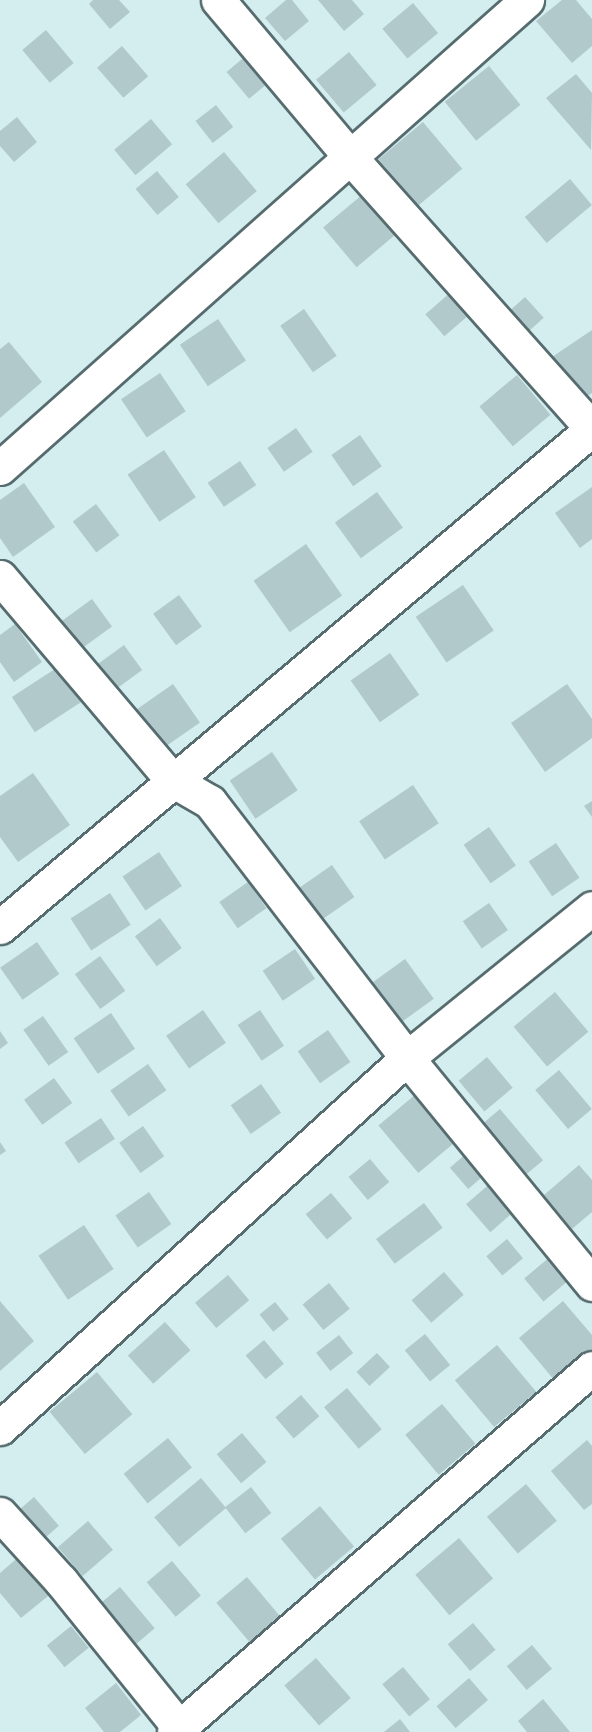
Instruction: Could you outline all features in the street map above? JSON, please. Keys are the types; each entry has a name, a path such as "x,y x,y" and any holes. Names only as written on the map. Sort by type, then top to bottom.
{"street":[{"path":"0,927 592,429 350,157 218,0"},
{"path":"0,468 527,0"},
{"path":"0,577 172,780 210,802 407,1058 592,1284"},
{"path":"0,1428 407,1058 592,908"},
{"path":"0,1514 61,1581 178,1730 592,1368"}],"building":[{"path":"93,0 119,0 130,12 110,29 89,4"},
{"path":"286,0 292,0 309,21 285,41 265,18"},
{"path":"318,0 352,0 364,14 344,31"},
{"path":"562,0 576,0 592,19 592,46 572,63 536,21"},
{"path":"413,3 438,33 407,59 382,29"},
{"path":"46,30 74,63 50,83 22,50"},
{"path":"122,46 148,76 123,98 97,68"},
{"path":"349,52 377,85 344,113 316,80"},
{"path":"248,54 270,81 249,99 227,72"},
{"path":"489,66 520,105 476,141 445,102"},
{"path":"576,74 592,93 591,150 546,98"},
{"path":"216,105 233,127 213,143 196,121"},
{"path":"17,117 37,142 14,162 0,146 0,131"},
{"path":"151,119 172,144 135,175 114,150"},
{"path":"423,122 462,169 418,206 379,159"},
{"path":"224,152 257,191 218,223 186,184"},
{"path":"157,171 179,197 157,215 136,189"},
{"path":"570,179 592,205 547,243 525,217"},
{"path":"363,194 396,234 357,267 323,227"},
{"path":"451,292 470,314 444,336 425,314"},
{"path":"525,297 544,318 523,337 504,316"},
{"path":"304,309 337,356 313,372 280,326"},
{"path":"218,319 246,360 208,386 180,345"},
{"path":"592,330 592,393 581,400 552,357"},
{"path":"9,342 42,382 0,418 0,349"},
{"path":"160,373 186,411 147,437 121,399"},
{"path":"517,375 550,415 513,446 479,406"},
{"path":"296,428 313,452 284,472 267,448"},
{"path":"360,435 382,466 353,486 331,455"},
{"path":"164,450 196,497 159,522 128,475"},
{"path":"240,461 256,485 224,507 208,483"},
{"path":"24,483 55,527 13,557 0,538 0,500"},
{"path":"592,487 592,539 580,548 555,513"},
{"path":"377,492 403,528 361,558 335,523"},
{"path":"96,504 119,535 96,553 73,521"},
{"path":"306,544 342,596 290,632 254,581"},
{"path":"463,585 494,631 447,662 416,617"},
{"path":"179,595 202,627 176,645 153,614"},
{"path":"92,599 112,627 78,651 58,624"},
{"path":"15,624 42,662 14,682 0,662 0,635"},
{"path":"124,645 142,670 112,692 94,667"},
{"path":"390,653 419,695 380,722 351,681"},
{"path":"58,667 81,702 35,732 12,697"},
{"path":"173,684 200,723 163,748 136,710"},
{"path":"567,684 592,719 592,738 545,772 511,723"},
{"path":"272,752 298,790 255,819 230,781"},
{"path":"33,773 70,825 18,862 0,837 0,796"},
{"path":"413,785 439,823 385,859 359,821"},
{"path":"592,801 592,817 584,806"},
{"path":"489,827 516,866 491,883 464,845"},
{"path":"556,843 579,878 552,896 529,861"},
{"path":"159,852 182,886 145,911 123,877"},
{"path":"332,865 354,897 320,921 298,889"},
{"path":"248,882 266,908 238,928 219,902"},
{"path":"110,893 131,925 91,950 71,919"},
{"path":"489,903 508,930 482,948 463,921"},
{"path":"160,918 182,948 157,966 135,936"},
{"path":"37,942 59,974 23,1000 0,968"},
{"path":"295,949 315,979 283,1001 263,971"},
{"path":"100,956 125,991 100,1009 75,974"},
{"path":"405,959 434,999 398,1025 369,985"},
{"path":"555,992 588,1032 547,1067 514,1027"},
{"path":"203,1010 226,1043 189,1069 166,1036"},
{"path":"260,1010 284,1046 262,1061 238,1025"},
{"path":"111,1013 135,1049 98,1074 74,1038"},
{"path":"43,1016 68,1052 49,1066 23,1030"},
{"path":"328,1030 350,1062 320,1083 298,1051"},
{"path":"0,1031 8,1043 0,1049"},
{"path":"487,1057 513,1088 484,1111 459,1081"},
{"path":"148,1064 166,1090 129,1117 110,1090"},
{"path":"559,1070 592,1109 568,1129 535,1090"},
{"path":"54,1078 72,1103 42,1125 24,1100"},
{"path":"261,1084 281,1113 251,1134 231,1105"},
{"path":"416,1094 456,1141 418,1173 378,1125"},
{"path":"500,1109 543,1160 521,1179 478,1128"},
{"path":"101,1118 115,1139 79,1163 65,1143"},
{"path":"143,1126 164,1156 140,1173 119,1143"},
{"path":"0,1142 6,1151 0,1155"},
{"path":"468,1152 486,1173 468,1189 450,1168"},
{"path":"370,1159 389,1182 368,1200 349,1177"},
{"path":"579,1165 592,1180 592,1212 572,1229 544,1195"},
{"path":"494,1180 518,1208 490,1232 466,1204"},
{"path":"149,1192 171,1224 138,1247 115,1216"},
{"path":"331,1193 352,1218 327,1239 306,1214"},
{"path":"424,1203 443,1228 395,1264 376,1239"},
{"path":"84,1225 114,1269 68,1300 38,1256"},
{"path":"507,1239 523,1258 502,1276 486,1256"},
{"path":"551,1256 570,1279 543,1301 524,1278"},
{"path":"444,1272 464,1295 431,1323 412,1300"},
{"path":"228,1275 249,1300 216,1328 195,1303"},
{"path":"329,1283 350,1309 323,1330 303,1304"},
{"path":"0,1301 34,1341 0,1371"},
{"path":"563,1301 592,1335 592,1350 555,1381 519,1338"},
{"path":"275,1302 289,1319 273,1332 259,1315"},
{"path":"165,1322 190,1350 153,1384 128,1355"},
{"path":"425,1334 450,1365 430,1381 405,1350"},
{"path":"339,1335 353,1353 330,1371 316,1353"},
{"path":"264,1340 284,1364 266,1379 246,1355"},
{"path":"497,1345 536,1392 494,1427 455,1380"},
{"path":"377,1353 390,1367 369,1386 357,1372"},
{"path":"97,1372 132,1414 85,1454 50,1412"},
{"path":"347,1388 382,1429 359,1449 324,1407"},
{"path":"301,1395 319,1416 294,1438 275,1417"},
{"path":"442,1404 475,1444 439,1475 405,1435"},
{"path":"242,1433 266,1462 241,1483 217,1454"},
{"path":"168,1438 192,1468 148,1503 124,1474"},
{"path":"587,1440 592,1446 592,1504 584,1510 551,1471"},
{"path":"201,1478 226,1508 179,1547 154,1517"},
{"path":"526,1484 557,1521 518,1554 487,1517"},
{"path":"251,1487 271,1513 245,1533 225,1507"},
{"path":"34,1497 59,1526 39,1543 14,1514"},
{"path":"320,1506 354,1547 315,1579 281,1539"},
{"path":"88,1521 113,1550 83,1576 58,1547"},
{"path":"459,1538 493,1579 449,1615 415,1575"},
{"path":"22,1554 53,1592 21,1618 0,1593 0,1573"},
{"path":"172,1561 201,1595 176,1617 147,1582"},
{"path":"247,1577 282,1618 251,1644 216,1603"},
{"path":"120,1587 155,1628 130,1649 95,1608"},
{"path":"473,1623 495,1650 470,1671 448,1644"},
{"path":"71,1626 89,1648 65,1667 47,1646"},
{"path":"532,1645 552,1669 527,1690 507,1666"},
{"path":"316,1658 351,1698 319,1726 284,1686"},
{"path":"403,1667 430,1699 409,1717 382,1684"},
{"path":"469,1678 488,1700 456,1728 437,1706"},
{"path":"116,1683 141,1715 120,1732 104,1732 85,1708"},
{"path":"543,1699 570,1732 527,1732 518,1721"},
{"path":"400,1719 410,1732 384,1732"}]}
